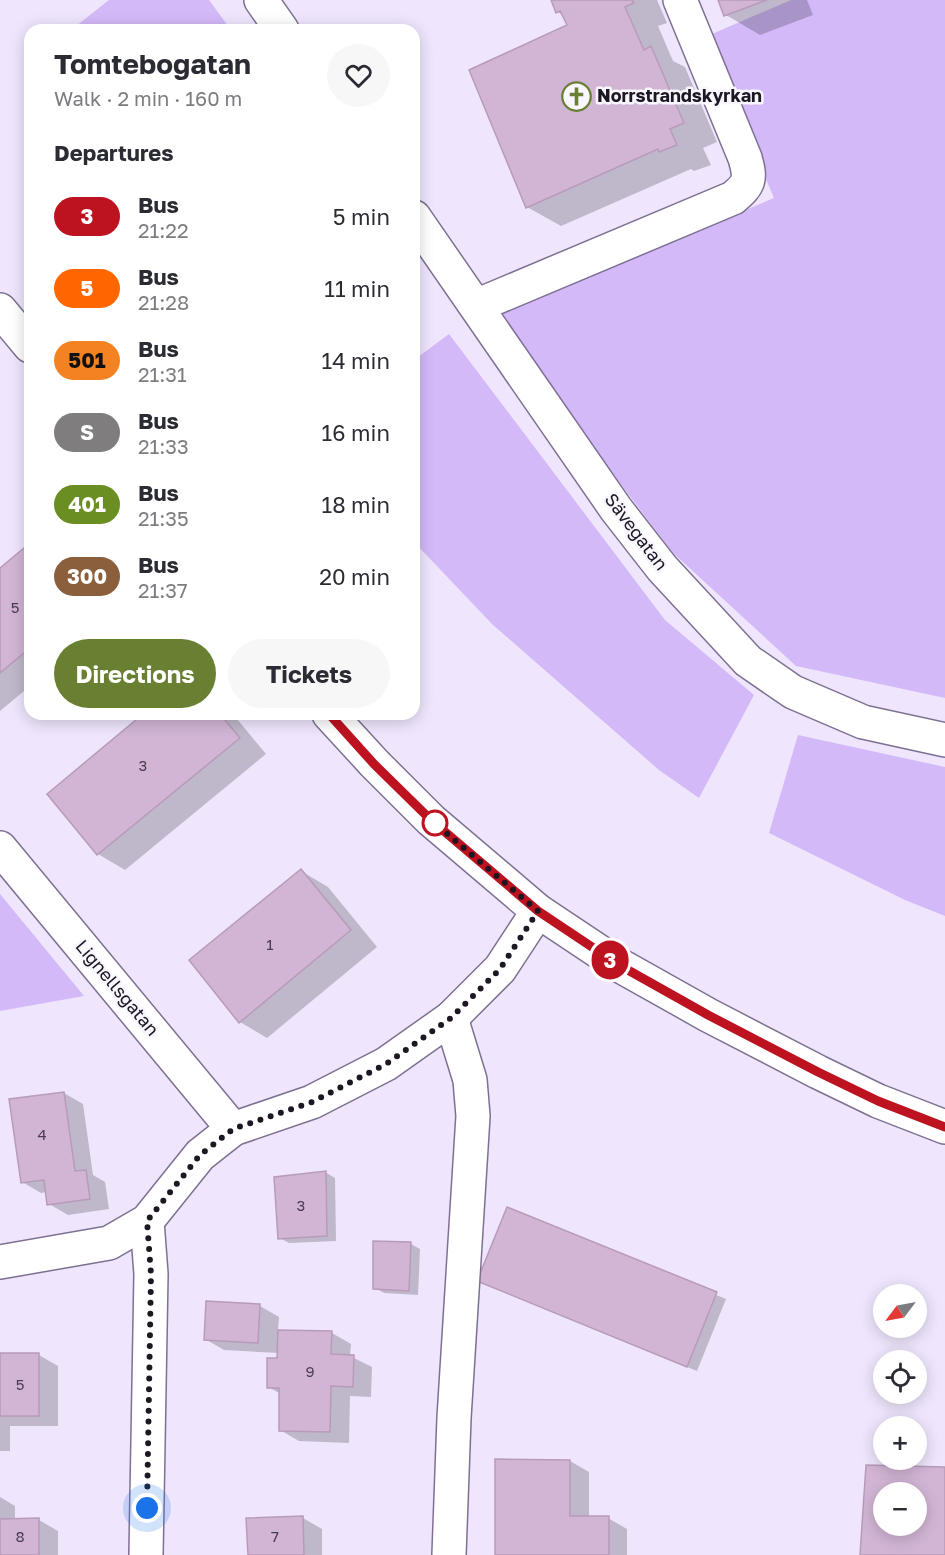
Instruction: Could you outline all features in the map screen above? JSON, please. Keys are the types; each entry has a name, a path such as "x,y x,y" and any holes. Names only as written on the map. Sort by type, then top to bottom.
{"street":[{"path":"261,0 278,24"},
{"path":"476,306 734,198 747,186 749,173 745,158 680,0"},
{"name":"Sävegatan","path":"420,226 616,509 662,568 748,661 793,692 863,722 945,740"},
{"path":"0,310 24,339"},
{"path":"334,720 374,764 431,820 538,911 619,965 708,1015 838,1082 878,1101 945,1127"},
{"name":"Lignellsgatan","path":"0,848 233,1129"},
{"path":"0,1262 109,1243 147,1221 200,1155 233,1129 312,1102 386,1064 451,1018 500,969 538,911"},
{"path":"448,1555 473,1116 470,1080 451,1018"},
{"path":"146,1555 151,1274 147,1221"}],"shaded area":[{"path":"109,0 209,0 227,24 79,24"},
{"path":"791,0 945,0 945,698 796,666 672,552 494,316 774,198 705,37"},
{"path":"449,334 665,620 754,695 699,798 659,770 493,625 420,548 420,356"},
{"path":"798,735 945,767 945,916 905,900 769,833"},
{"path":"0,894 84,996 0,1011"}],"building":[{"name":"Norrstrandskyrkan","path":"551,0 632,0 634,3 625,7 644,50 651,46 684,123 670,129 677,145 659,152 658,149 526,208 469,70 567,25 560,11 556,13"},
{"path":"718,0 767,0 724,16"},
{"path":"24,548 24,653 0,673 0,568"},
{"path":"136,720 225,720 240,738 97,855 47,794"},
{"path":"301,869 351,930 239,1023 189,960"},
{"path":"64,1092 75,1171 86,1170 90,1199 47,1205 44,1180 21,1183 9,1099"},
{"path":"326,1171 327,1236 278,1239 274,1177"},
{"path":"507,1207 717,1292 687,1367 477,1281"},
{"path":"373,1241 411,1242 409,1291 373,1289"},
{"path":"206,1301 260,1304 258,1343 204,1340"},
{"path":"278,1330 332,1331 331,1354 354,1355 353,1387 331,1386 330,1432 279,1431 279,1388 267,1388 267,1358 277,1358"},
{"path":"0,1353 39,1353 39,1416 0,1416"},
{"path":"495,1459 570,1460 570,1516 609,1516 609,1555 495,1555"},
{"path":"866,1465 873,1465 873,1470 927,1470 927,1467 945,1467 945,1555 860,1555"},
{"path":"303,1516 304,1555 248,1555 246,1518"},
{"path":"39,1518 39,1555 0,1555 0,1519"}],"bus line":[{"name":"3","path":"334,720 374,764 431,820 481,860 538,911 619,965 708,1015 818,1072 878,1101 945,1127"}],"place":[{"name":"Norrstrandskyrkan","path":"576,96"}],"route":[{"path":"147,1508 151,1274 147,1221 200,1155 233,1129 312,1102 386,1064 451,1018 500,969 538,911 481,860 431,820 435,823"}]}
